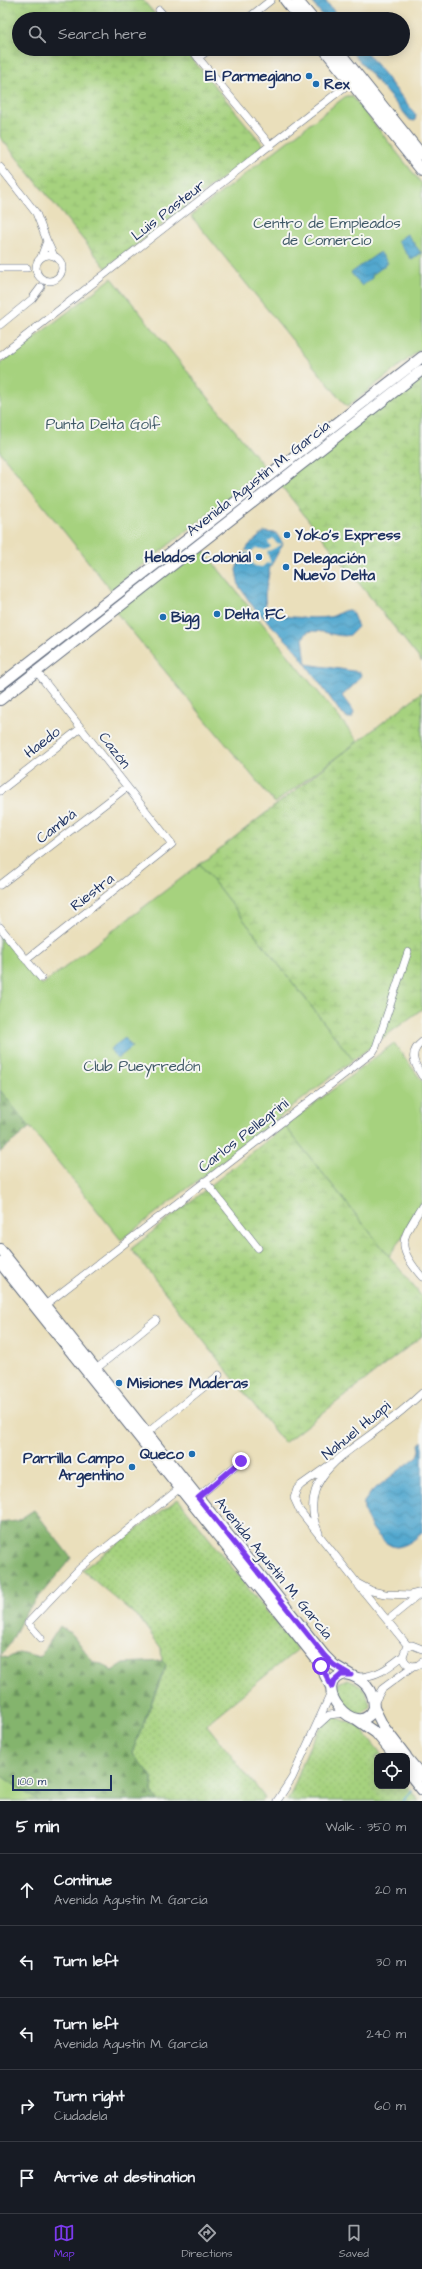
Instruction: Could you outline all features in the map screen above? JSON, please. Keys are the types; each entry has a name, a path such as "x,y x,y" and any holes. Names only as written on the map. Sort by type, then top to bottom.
{"main road":[{"path":"284,0 294,12"},
{"path":"297,0 307,12"},
{"path":"330,56 422,171"},
{"path":"343,56 422,155"},
{"name":"Avenida Agustín M. García","path":"0,685 422,357"},
{"name":"Avenida Agustín M. García","path":"0,700 422,370"},
{"name":"Avenida Agustín M. García","path":"0,1249 325,1656 334,1665 354,1676"},
{"name":"Avenida Agustín M. García","path":"0,1263 321,1666 332,1689"},
{"path":"393,1753 376,1733 356,1719 344,1713 336,1706 332,1689 334,1681 341,1675 354,1676 367,1685 383,1726 403,1753"},
{"path":"356,1719 369,1715 374,1706"},
{"path":"410,1762 422,1776"},
{"path":"410,1775 422,1790"}],"street":[{"path":"256,12 271,0"},
{"path":"201,56 198,58 271,146"},
{"name":"Luis Pasteur","path":"0,356 271,146 351,82"},
{"path":"0,167 36,214 54,256 60,261 61,272 57,278 41,287 32,299 0,325"},
{"path":"41,287 38,275 39,260 47,241"},
{"path":"27,268 39,260 54,256"},
{"path":"0,268 27,268 50,281"},
{"name":"Cazón","path":"36,672 172,844"},
{"name":"Haedo","path":"0,791 81,728"},
{"name":"Cambá","path":"0,885 127,787"},
{"name":"Riestra","path":"26,960 172,844"},
{"path":"0,927 41,978"},
{"name":"Carlos Pellegrini","path":"45,1305 376,1047 408,952"},
{"path":"422,1042 415,1048 413,1058 422,1076"},
{"path":"205,1181 258,1248"},
{"path":"422,1206 408,1230 403,1244 406,1256 422,1277"},
{"path":"96,1369 156,1320"},
{"path":"147,1433 219,1375"},
{"name":"Nahuel Huapi","path":"323,1541 316,1524 315,1498 324,1472 332,1463 382,1427 422,1393"},
{"path":"198,1498 241,1461"},
{"path":"332,1463 301,1485 297,1489 294,1498 300,1511 323,1541 408,1646"},
{"path":"41,1638 28,1623 67,1580 180,1488"},
{"path":"356,1583 372,1591 385,1594 410,1595 422,1592"},
{"path":"388,1620 422,1592"},
{"path":"413,1666 405,1662 403,1656 404,1650 408,1646 415,1645 422,1649"},
{"path":"354,1676 369,1677 381,1673 403,1656"},
{"path":"374,1706 382,1689 413,1666 422,1662"},
{"path":"277,1801 289,1783 316,1727 332,1689"},
{"path":"316,1727 329,1715 344,1713"}],"green space":[{"path":"0,0 143,0 153,12 12,12 12,56 190,56 264,146 106,268 0,137"},
{"name":"Centro de Empleados de Comercio","path":"346,96 352,96 422,184 422,348 347,407 191,216"},
{"name":"Punta Delta Golf","path":"112,278 266,469 111,590 0,452 0,364"},
{"path":"422,363 422,366 0,693 0,690"},
{"path":"422,376 422,662 278,482"},
{"path":"198,544 358,741 275,803 114,610"},
{"path":"422,692 422,1009 353,1060 200,864"},
{"name":"Club Pueyrredón","path":"200,864 353,1060 121,1240 0,1090 0,933 42,985"},
{"path":"394,1043 422,1081 422,1201 401,1239 389,1256 285,1126"},
{"path":"0,1090 30,1127 0,1152"},
{"path":"285,1126 422,1297 422,1336 284,1443 131,1249"},
{"path":"178,1499 297,1650 206,1724 265,1798 262,1801 158,1801 152,1792 152,1777 132,1753 166,1666 162,1661 161,1648 140,1619 82,1570"},
{"path":"34,1510 71,1558 24,1615 10,1644 0,1656 0,1523 17,1521"},
{"path":"60,1626 73,1635 94,1663 102,1664 112,1671 124,1663 162,1661 166,1665 132,1753 152,1777 152,1792 158,1801 38,1801 0,1775 0,1656 8,1658 19,1652 40,1657"},
{"path":"347,1679 356,1683 365,1692 370,1706 366,1711 358,1713 349,1712 335,1693 337,1684"},
{"path":"335,1717 359,1726 381,1753 374,1753 374,1789 409,1789 419,1801 287,1801 312,1742 318,1731"},
{"path":"0,1775 38,1801 0,1801"}],"water":[{"path":"311,0 325,0 334,12 320,12"},
{"path":"355,56 370,56 416,115 415,121 410,120"},
{"path":"407,234 421,253 412,260 397,241"},
{"path":"380,252 388,263 372,275 372,278 362,286 351,273"},
{"path":"264,532 276,533 283,544 270,567 265,595 266,613 289,617 313,618 329,617 346,610 352,612 358,627 350,635 340,636 313,631 307,632 303,638 306,664 360,672 361,675 357,682 342,696 354,712 352,718 348,718 341,713 295,649 254,608 239,586 236,570 239,561 249,545"},
{"path":"125,1038 132,1047 117,1059 110,1049"},
{"path":"422,1441 422,1533 407,1544 397,1547 391,1546 379,1537 369,1523 364,1508 364,1502 372,1491 418,1456 420,1450 419,1444"}],"pier":[{"path":"273,538 276,543 283,544 267,552 271,564 268,562 262,567 255,566 250,560 251,553 243,553 245,551 253,551 256,548 266,550 271,547 268,542"}],"waterway":[{"path":"403,1801 412,1791"}],"place":[{"name":"El Parmegiano","path":"309,76"},
{"name":"Rex","path":"316,84"},
{"name":"Yoko's Express","path":"287,535"},
{"name":"Helados Colonial","path":"259,557"},
{"name":"Delegación Nuevo Delta","path":"286,567"},
{"name":"Delta FC","path":"217,614"},
{"name":"Bigg","path":"163,617"},
{"name":"Misiones Maderas","path":"119,1383"},
{"name":"Queco","path":"192,1454"},
{"name":"Parrilla Campo Argentino","path":"132,1467"}],"route":[{"path":"241,1461 198,1498 330,1662 351,1675 341,1675 334,1681 332,1687 321,1666"}]}
